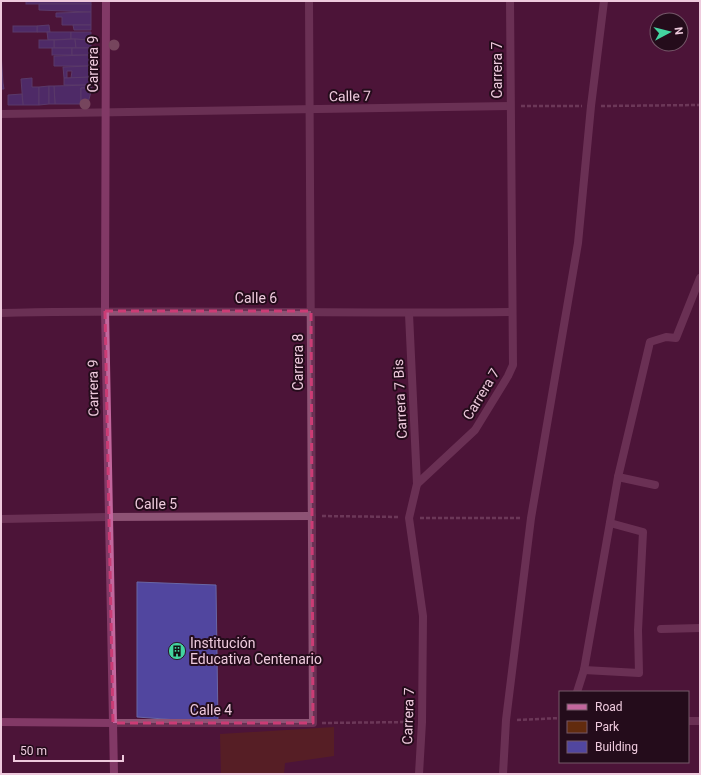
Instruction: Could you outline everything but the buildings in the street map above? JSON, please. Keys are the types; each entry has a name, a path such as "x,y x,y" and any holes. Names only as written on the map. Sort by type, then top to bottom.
{"main road":[{"name":"Carrera 9","path":"106,1 105,311 114,774"},
{"name":"Calle 4","path":"1,722 113,723"}],"street":[{"name":"Carrera 8","path":"309,1 313,723"},
{"name":"Carrera 7","path":"419,774 422,722 423,616 409,518 417,484 475,430 508,376 513,365 510,1"},
{"path":"503,774 506,720 531,518 578,243 591,106 604,1"},
{"name":"Calle 7","path":"1,114 106,111 310,110 510,106"},
{"path":"577,691 584,670 618,477 650,342 666,337 676,338 700,278"},
{"name":"Calle 6","path":"1,313 105,311 311,311 409,314 512,312"},
{"name":"Carrera 7 Bis","path":"409,314 417,484"},
{"path":"618,477 655,484"},
{"name":"Calle 5","path":"1,519 312,516"},
{"path":"584,670 639,673 638,630 643,532 610,523"},
{"path":"660,629 700,628"},
{"path":"689,721 700,721"},
{"name":"Calle 4","path":"113,723 313,723"}],"path":[{"path":"510,106 700,105"},
{"path":"506,720 559,718"},
{"path":"313,723 422,722"}],"highlighted area":[{"path":"105,311 311,311 313,723 113,723"}],"green space":[{"path":"334,727 334,756 285,763 284,774 221,774 220,734"}],"place":[{"name":"Institución Educativa Centenario","path":"177,651"}]}
